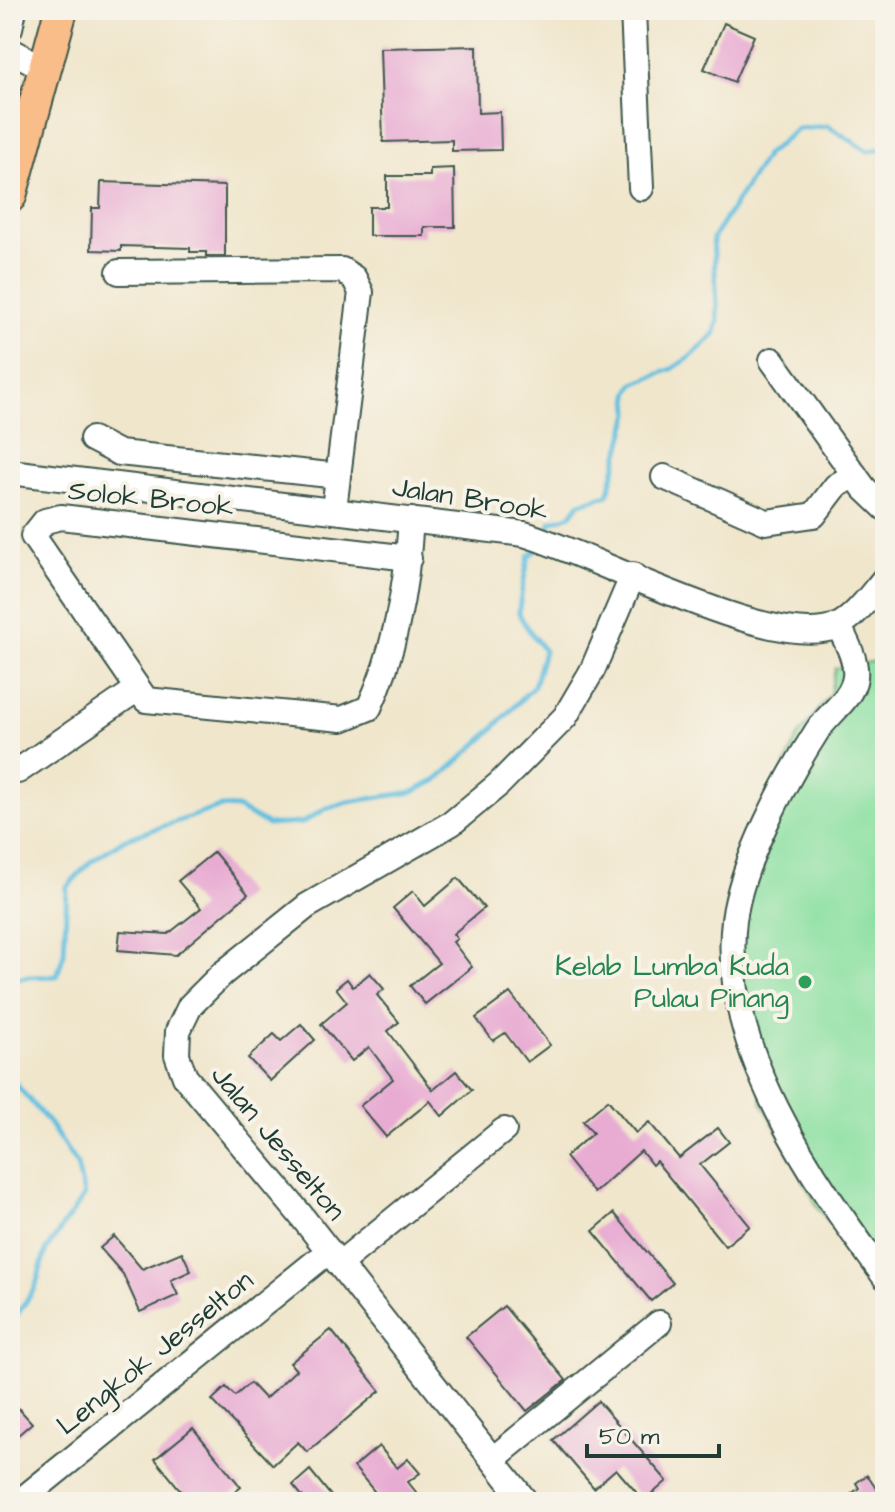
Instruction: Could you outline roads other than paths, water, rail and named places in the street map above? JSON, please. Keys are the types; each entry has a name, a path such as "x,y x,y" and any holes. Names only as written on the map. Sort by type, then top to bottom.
{"main road":[{"path":"10,196 61,10"}],"street":[{"path":"10,28 14,10"},
{"path":"633,10 641,188"},
{"path":"10,50 44,68"},
{"path":"119,272 342,270 354,278 361,292 334,509"},
{"path":"772,360 855,475 885,508"},
{"path":"92,439 119,453 339,476"},
{"name":"Jalan Brook","path":"10,472 524,534 565,546 766,626 807,633 839,626"},
{"path":"664,477 775,523 814,515 836,486 855,475"},
{"name":"Solok Brook","path":"136,690 35,541 34,531 45,521 61,517 409,558"},
{"path":"18,771 136,690 146,700 158,704 342,719 369,708 389,659 409,558 411,520"},
{"name":"Jalan Jesselton","path":"526,1502 334,1258 185,1077 177,1055 178,1031 190,1006 222,974 307,906 452,823 509,773 565,717 592,671 633,575"},
{"path":"885,578 839,626 856,664 853,687 805,750 757,847 739,900 734,949 745,1022 774,1105 828,1201 885,1277"},
{"name":"Lengkok Jesselton","path":"25,1500 334,1258 504,1130"},
{"path":"493,1459 659,1323"}],"waterway":[{"path":"546,536 551,522 571,515 580,503 608,495 630,413 629,394 634,384 672,369 714,335 718,322 713,238 766,155 797,129 828,126 868,151 885,149"},
{"path":"10,982 24,977 57,976 64,953 67,887 90,862 125,839 220,807 237,808 268,825 302,823 325,809 348,802 413,792 437,780 485,737 534,686 544,651 519,609 529,556 540,548"},
{"path":"10,1077 49,1123 77,1165 84,1196 46,1250 35,1288 10,1325"}],"place":[{"name":"Kelab Lumba Kuda Pulau Pinang","path":"805,982"}]}
